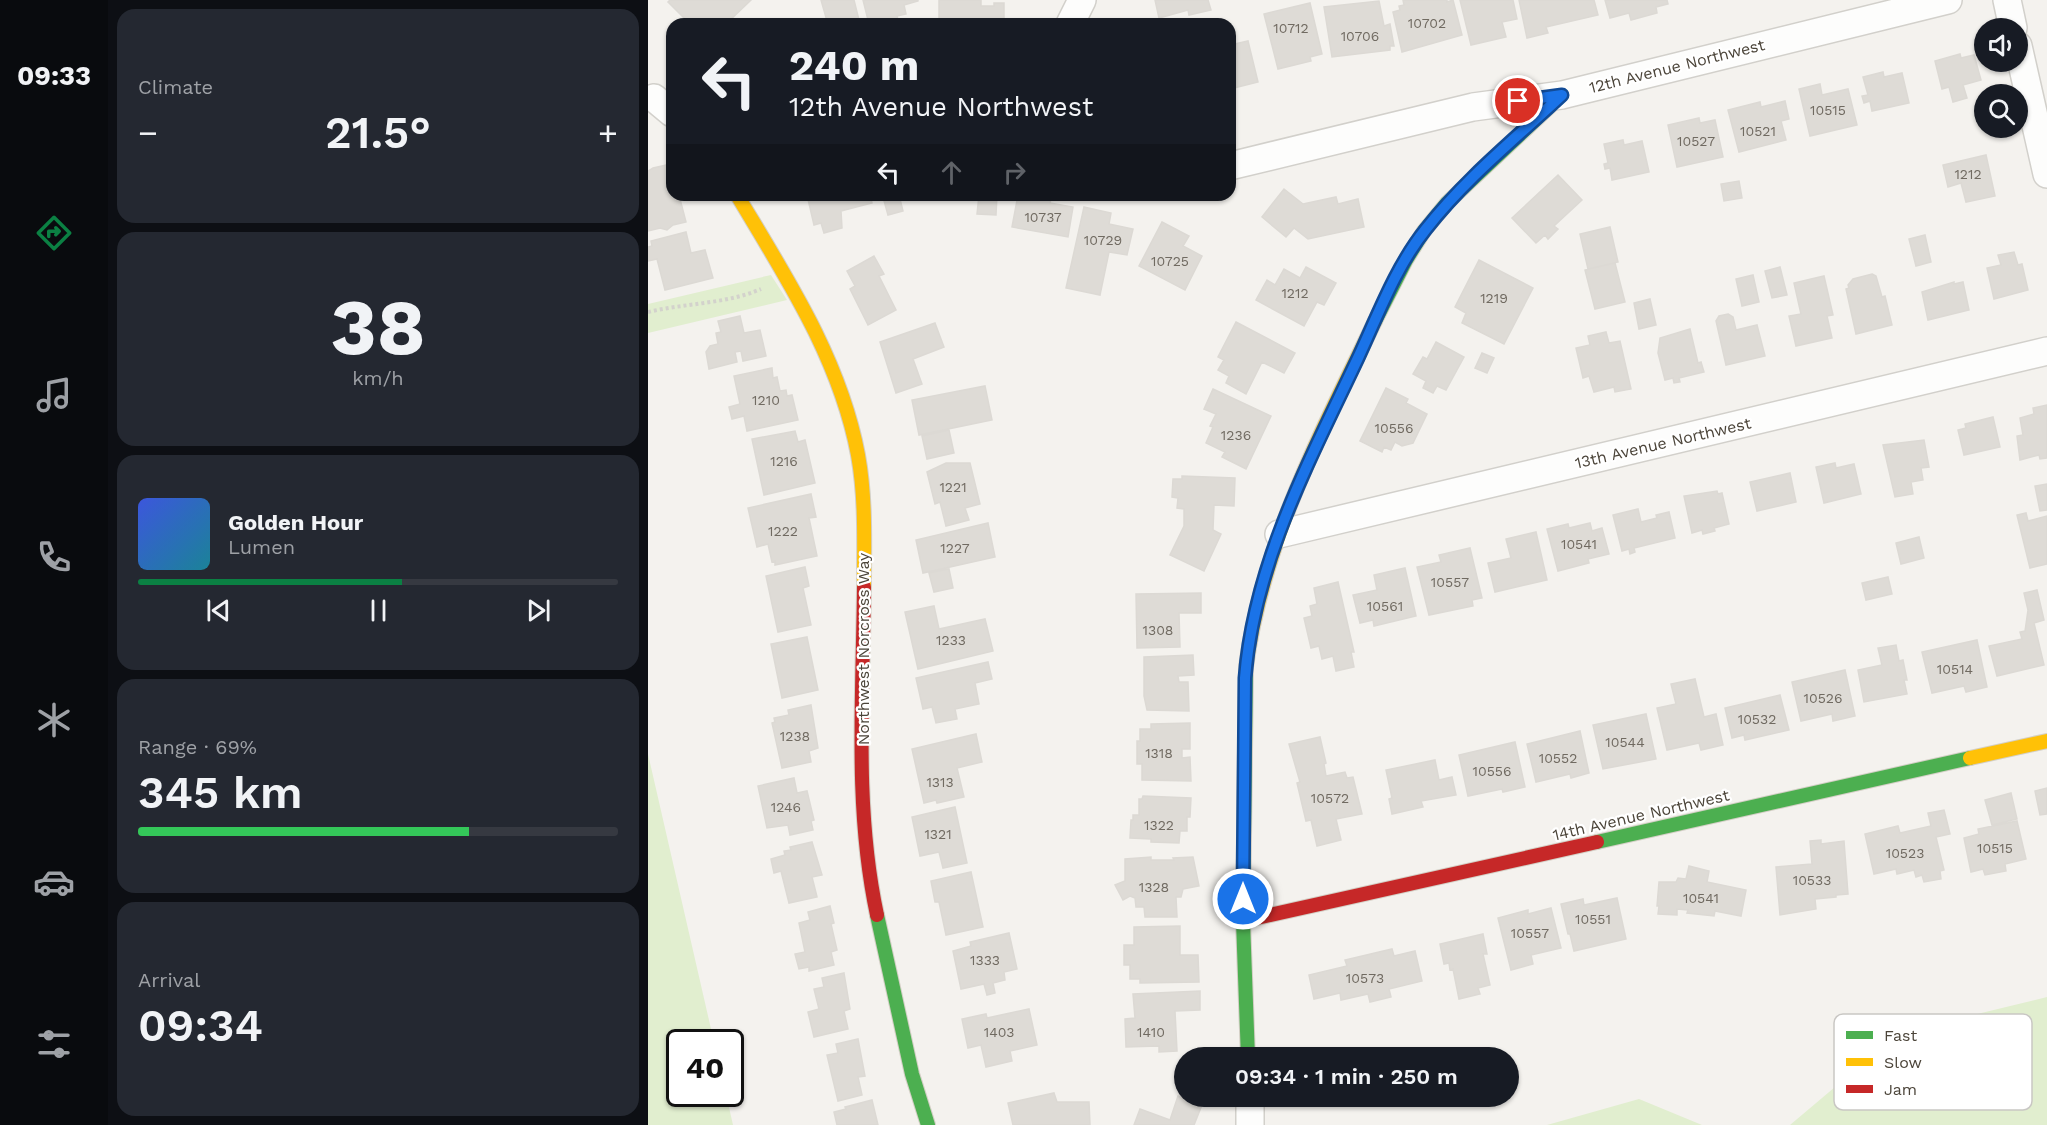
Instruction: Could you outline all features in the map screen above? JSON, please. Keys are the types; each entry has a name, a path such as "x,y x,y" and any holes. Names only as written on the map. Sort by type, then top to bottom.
{"street":[{"path":"1073,18 1082,0"},
{"name":"12th Avenue Northwest","path":"1236,165 1473,107 1562,95 1948,0"},
{"path":"2007,0 2011,18"},
{"path":"2024,72 2047,174"},
{"path":"1248,1047 1243,921 1245,678 1247,646 1253,613 1265,573 1302,477 1391,288 1424,231 1447,203 1562,95"},
{"name":"Northwest Norcross Way","path":"741,201 787,277 815,333 838,388 854,435 862,483 864,537 862,788 866,851 871,887 912,1074 928,1125"},
{"name":"13th Avenue Northwest","path":"1279,534 2047,351"},
{"name":"14th Avenue Northwest","path":"1243,921 2047,741"},
{"path":"1250,1107 1250,1125"}],"path":[{"path":"648,312 742,297 787,277"}],"green space":[{"path":"771,275 787,300 648,333 648,304"},
{"path":"648,754 711,1029 666,1029 666,1107 729,1107 733,1125 648,1125"},
{"path":"2047,997 2047,1125 1790,1125 1834,1088 1834,1110 2032,1110 2032,1014 1977,1014"},
{"path":"1639,1099 1702,1125 1547,1125"}],"building":[{"path":"670,0 751,0 732,18 684,18 668,2"},
{"path":"821,0 854,0 858,18 826,18"},
{"path":"863,0 918,0 904,5 906,14 897,16 898,18 868,18"},
{"path":"939,0 981,0 981,6 1004,3 1004,18 939,18"},
{"path":"1155,0 1208,0 1211,10 1189,15 1188,10 1159,18"},
{"path":"1403,0 1447,0 1447,2 1453,0 1462,35 1402,52 1393,12 1400,10 1399,6 1404,5"},
{"path":"1460,0 1513,0 1517,19 1502,22 1506,37 1471,45"},
{"path":"1519,0 1594,0 1598,15 1546,27 1548,33 1527,38"},
{"path":"1605,0 1667,0 1668,4 1656,7 1657,13 1631,20 1629,13 1610,18"},
{"path":"1379,1 1384,26 1390,24 1394,46 1390,46 1390,50 1332,57 1324,7"},
{"path":"1310,3 1322,54 1310,57 1311,61 1278,69 1264,14"},
{"path":"1248,41 1258,82 1236,88 1236,44"},
{"path":"1960,54 1961,58 1974,55 1974,72 1979,72 1981,80 1963,85 1967,98 1953,102 1949,87 1942,89 1935,61"},
{"path":"1883,72 1884,77 1902,73 1909,103 1872,111 1870,101 1864,103 1862,96 1868,95 1863,77"},
{"path":"1820,84 1822,95 1848,89 1857,125 1810,136 1799,89"},
{"path":"1785,101 1789,119 1781,121 1786,140 1739,152 1728,110 1760,102 1761,107"},
{"path":"1699,118 1700,123 1715,120 1723,157 1677,167 1668,125"},
{"path":"1623,140 1624,145 1642,141 1649,172 1612,180 1610,168 1605,169 1604,164 1608,163 1604,144"},
{"path":"1986,155 1995,196 1966,202 1961,183 1948,187 1943,165"},
{"path":"666,165 666,201 681,201 686,222 673,225 667,230 660,228 648,231 648,171"},
{"path":"1558,175 1582,200 1554,226 1558,229 1548,239 1545,235 1536,243 1512,218"},
{"path":"1739,181 1742,198 1724,201 1721,184"},
{"path":"1284,189 1303,204 1336,197 1338,204 1358,199 1364,227 1308,239 1294,228 1286,237 1262,217"},
{"path":"808,201 872,201 872,203 841,211 842,228 824,233 821,223 814,225"},
{"path":"884,201 900,201 903,211 888,215"},
{"path":"978,201 997,201 996,215 977,214"},
{"path":"1017,201 1050,201 1050,203 1073,207 1068,237 1012,227"},
{"path":"1084,207 1111,213 1109,224 1133,229 1127,255 1109,252 1100,295 1066,288"},
{"path":"1162,222 1189,236 1183,246 1202,256 1185,290 1139,266"},
{"path":"1610,227 1618,262 1588,269 1580,234"},
{"path":"686,232 691,253 705,250 713,278 665,290 657,259 648,261 648,247 652,246 651,241"},
{"path":"1925,235 1931,262 1916,266 1909,239"},
{"path":"2014,252 2018,265 2022,264 2028,290 1994,299 1987,268 2001,265 1998,255"},
{"path":"874,256 884,274 879,276 896,310 868,325 850,289 855,286 847,271"},
{"path":"1479,260 1533,288 1504,344 1462,323 1466,313 1455,307"},
{"path":"1615,263 1625,302 1595,309 1585,270"},
{"path":"1306,267 1336,283 1324,305 1317,302 1304,326 1256,300 1267,280 1275,285 1284,269 1300,278"},
{"path":"1780,267 1787,295 1772,298 1765,271"},
{"path":"1872,274 1876,276 1882,297 1885,296 1892,325 1856,334 1846,289 1849,288 1848,285 1853,279"},
{"path":"1753,275 1759,302 1742,306 1736,279"},
{"path":"1824,276 1833,315 1827,316 1832,338 1796,346 1789,316 1801,314 1794,283"},
{"path":"1954,282 1954,284 1963,282 1969,310 1928,320 1922,292"},
{"path":"1650,299 1656,325 1639,329 1634,303"},
{"path":"1728,314 1733,317 1736,330 1757,325 1765,356 1726,365 1716,321 1719,316"},
{"path":"740,316 744,333 760,330 766,356 743,361 741,351 735,352 737,362 709,369 706,352 710,346 718,344 716,333 721,332 718,321"},
{"path":"1236,322 1295,353 1284,373 1262,362 1246,394 1226,383 1229,376 1218,370 1224,360 1218,357"},
{"path":"935,323 944,347 913,359 922,384 896,393 880,342"},
{"path":"1690,329 1698,363 1701,362 1704,372 1679,378 1680,382 1674,383 1673,378 1665,380 1658,353 1660,338"},
{"path":"1606,332 1609,343 1620,341 1631,389 1615,392 1614,387 1594,392 1589,376 1583,378 1576,348 1590,345 1588,336"},
{"path":"1436,342 1464,357 1446,390 1437,386 1433,393 1423,388 1426,381 1413,374 1423,357 1427,359"},
{"path":"1482,353 1494,358 1487,373 1475,368"},
{"path":"772,368 773,378 777,377 780,391 786,390 787,396 792,395 798,420 747,431 744,416 732,419 729,407 740,404 734,376"},
{"path":"985,386 992,420 919,435 912,400"},
{"path":"1386,388 1408,399 1406,403 1427,414 1413,443 1402,446 1395,442 1391,450 1384,447 1382,452 1360,441"},
{"path":"1213,389 1271,416 1246,469 1222,457 1225,452 1206,443 1216,414 1204,409"},
{"path":"2047,405 2047,458 2040,459 2039,455 2020,460 2017,436 2023,435 2020,418 2034,414 2033,408"},
{"path":"1993,417 2000,447 1964,455 1958,430 1966,428 1965,424"},
{"path":"949,430 954,453 927,459 922,436"},
{"path":"795,431 798,442 805,440 815,483 764,495 752,439"},
{"path":"1924,440 1929,467 1921,468 1923,480 1911,482 1913,494 1895,497 1883,445"},
{"path":"946,463 970,463 980,504 965,508 969,520 946,526 940,502 935,504 927,472"},
{"path":"1835,463 1836,468 1854,464 1861,494 1824,503 1816,467"},
{"path":"1790,473 1796,502 1757,511 1750,482"},
{"path":"1182,476 1235,478 1234,506 1214,505 1213,530 1221,534 1204,571 1170,555 1184,526 1184,509 1177,508 1178,498 1172,497 1173,479 1182,479"},
{"path":"2047,484 2047,510 2040,511 2035,486"},
{"path":"1717,491 1718,494 1722,493 1729,524 1703,534 1702,530 1692,533 1684,496"},
{"path":"811,494 816,517 809,518 817,556 775,565 775,561 772,562 768,544 757,547 748,508"},
{"path":"1638,509 1641,522 1669,512 1675,538 1634,548 1635,552 1630,554 1629,549 1622,551 1613,515"},
{"path":"2026,513 2028,521 2047,516 2047,564 2030,568 2017,515"},
{"path":"988,523 995,557 923,573 916,540"},
{"path":"1590,523 1592,531 1602,528 1609,554 1588,559 1589,563 1558,571 1547,529 1568,524 1569,528"},
{"path":"1536,532 1547,580 1495,592 1488,563 1511,558 1506,539"},
{"path":"1919,537 1924,558 1901,564 1896,543"},
{"path":"1470,548 1482,598 1472,600 1473,606 1429,615 1417,567 1441,562 1439,555"},
{"path":"805,567 809,586 803,588 811,625 778,632 766,576"},
{"path":"1405,568 1416,616 1374,626 1373,620 1360,623 1353,595 1377,590 1374,575"},
{"path":"949,569 953,588 934,592 929,573"},
{"path":"1888,577 1892,594 1866,600 1862,583"},
{"path":"1338,582 1354,652 1351,652 1354,667 1336,671 1333,656 1322,659 1319,646 1311,648 1304,618 1312,616 1310,606 1317,604 1314,588"},
{"path":"2037,590 2044,620 2034,623 2044,665 1997,676 1989,646 2022,639 2020,632 2025,631 2028,610 2024,593"},
{"path":"1201,593 1201,613 1179,613 1180,647 1137,648 1136,594"},
{"path":"934,606 939,629 985,619 993,651 918,669 905,612"},
{"path":"807,637 818,690 782,698 771,644"},
{"path":"1977,640 1987,687 1966,692 1964,686 1932,693 1922,652"},
{"path":"1896,645 1899,661 1903,660 1907,694 1864,702 1858,670 1882,665 1878,648"},
{"path":"1193,655 1194,675 1178,676 1179,682 1188,682 1189,711 1147,710 1144,696 1144,657"},
{"path":"988,662 992,679 975,683 979,704 955,709 957,719 936,723 932,707 923,709 916,678"},
{"path":"1845,670 1855,716 1833,721 1832,714 1801,721 1792,682"},
{"path":"1695,679 1704,717 1716,714 1723,745 1701,750 1699,743 1667,750 1657,708 1676,704 1671,684"},
{"path":"1780,695 1789,730 1745,740 1744,735 1732,738 1725,708"},
{"path":"811,705 818,748 809,751 811,762 782,768 772,723 775,722 774,718 789,715 788,710"},
{"path":"1646,714 1656,759 1603,769 1593,725"},
{"path":"1190,723 1190,749 1182,749 1182,758 1190,757 1191,781 1142,780 1142,764 1137,764 1137,741 1140,741 1140,729 1151,729 1151,724"},
{"path":"1580,731 1589,773 1571,778 1570,774 1536,782 1527,744"},
{"path":"976,734 982,762 957,768 964,797 937,803 936,800 924,803 912,749"},
{"path":"1320,737 1326,763 1324,764 1326,776 1345,772 1347,778 1353,777 1362,814 1336,819 1341,840 1317,846 1311,820 1306,821 1297,783 1300,782 1289,744"},
{"path":"1515,742 1525,787 1468,796 1459,755"},
{"path":"1435,760 1439,780 1452,777 1456,795 1421,801 1423,807 1392,814 1389,799 1392,798 1386,770"},
{"path":"794,778 797,793 807,791 814,820 811,821 813,830 790,835 788,825 767,828 758,786"},
{"path":"2047,788 2047,814 2040,815 2035,791"},
{"path":"2011,793 2017,819 1992,825 1985,800"},
{"path":"1143,796 1191,798 1187,831 1180,831 1179,843 1151,842 1151,839 1130,838 1131,820 1133,820 1133,815 1139,815 1139,799"},
{"path":"955,807 967,863 943,868 939,852 920,856 912,817"},
{"path":"1944,810 1950,834 1936,837 1944,870 1940,871 1941,879 1924,882 1922,875 1916,877 1914,870 1897,874 1896,869 1874,874 1865,834 1898,826 1900,833 1931,826 1928,813"},
{"path":"2017,821 2026,859 2005,864 2006,871 1985,875 1983,869 1971,872 1964,838 1979,834 1978,829"},
{"path":"1821,840 1821,844 1844,841 1848,894 1815,899 1816,909 1780,915 1776,867 1812,864 1810,841"},
{"path":"812,842 822,875 812,877 817,897 789,903 781,871 774,873 771,859 785,855 784,851 791,850 790,847"},
{"path":"1151,857 1151,860 1174,860 1173,858 1193,857 1199,886 1183,889 1181,897 1176,897 1177,917 1145,917 1144,907 1136,907 1135,898 1130,896 1123,900 1115,885 1125,881 1125,859"},
{"path":"1689,866 1709,871 1707,882 1746,890 1741,916 1715,911 1714,916 1687,913 1688,910 1677,909 1677,915 1658,914 1659,882 1676,882 1678,878 1686,879"},
{"path":"971,872 983,927 946,935 939,902 935,902 931,881"},
{"path":"1617,898 1626,939 1574,951 1561,904 1583,899 1584,905"},
{"path":"830,906 834,923 831,924 837,950 831,952 834,965 809,971 809,967 799,969 795,954 805,952 799,923 810,920 808,912"},
{"path":"1551,908 1561,948 1531,955 1533,964 1511,970 1498,918 1528,910 1528,914"},
{"path":"1180,926 1180,955 1198,955 1199,982 1140,983 1140,979 1130,979 1130,965 1124,965 1124,945 1134,945 1134,927"},
{"path":"1009,933 1017,969 1004,972 1005,980 993,983 995,993 987,995 984,984 961,989 953,951 971,946 970,942"},
{"path":"1483,934 1487,954 1483,954 1490,985 1478,988 1480,994 1459,999 1453,969 1450,970 1449,963 1444,964 1440,944"},
{"path":"1392,949 1394,956 1415,951 1422,981 1389,989 1391,997 1370,1002 1368,994 1341,1000 1340,993 1314,999 1309,975 1347,966 1345,960"},
{"path":"844,973 850,1009 844,1011 848,1029 814,1037 808,1012 819,1009 814,989 824,987 822,978"},
{"path":"1200,991 1200,1010 1175,1011 1177,1047 1174,1047 1174,1051 1159,1052 1159,1046 1126,1047 1125,1019 1135,1018 1133,994"},
{"path":"1029,1009 1037,1045 1010,1051 1012,1061 986,1067 981,1045 968,1048 962,1019 986,1014 987,1018"},
{"path":"858,1039 865,1076 858,1077 862,1095 838,1101 827,1055 838,1053 836,1044"},
{"path":"1054,1093 1057,1102 1089,1102 1090,1125 1013,1125 1008,1103"},
{"path":"872,1100 878,1125 837,1125 834,1112"},
{"path":"1174,1107 1201,1107 1194,1125 1134,1125 1140,1109 1170,1120"}],"traffic: fast":[{"path":"1375,321 1406,260 1424,231 1447,203 1562,95"},
{"path":"1246,667 1243,921 1248,1047"},
{"path":"1597,842 1970,758"},
{"path":"877,915 912,1074 928,1125"}],"traffic: slow":[{"path":"741,201 792,288 825,352 850,420 862,488 864,587"},
{"path":"1246,667 1265,577 1280,532 1315,446 1375,321"},
{"path":"1970,758 2047,741"}],"traffic: jam":[{"path":"864,587 863,793 865,834 877,915"},
{"path":"1243,921 1597,842"}],"route":[{"path":"1243,899 1247,646 1253,613 1265,573 1302,477 1391,288 1424,231 1447,203 1562,95 1518,101"}]}
